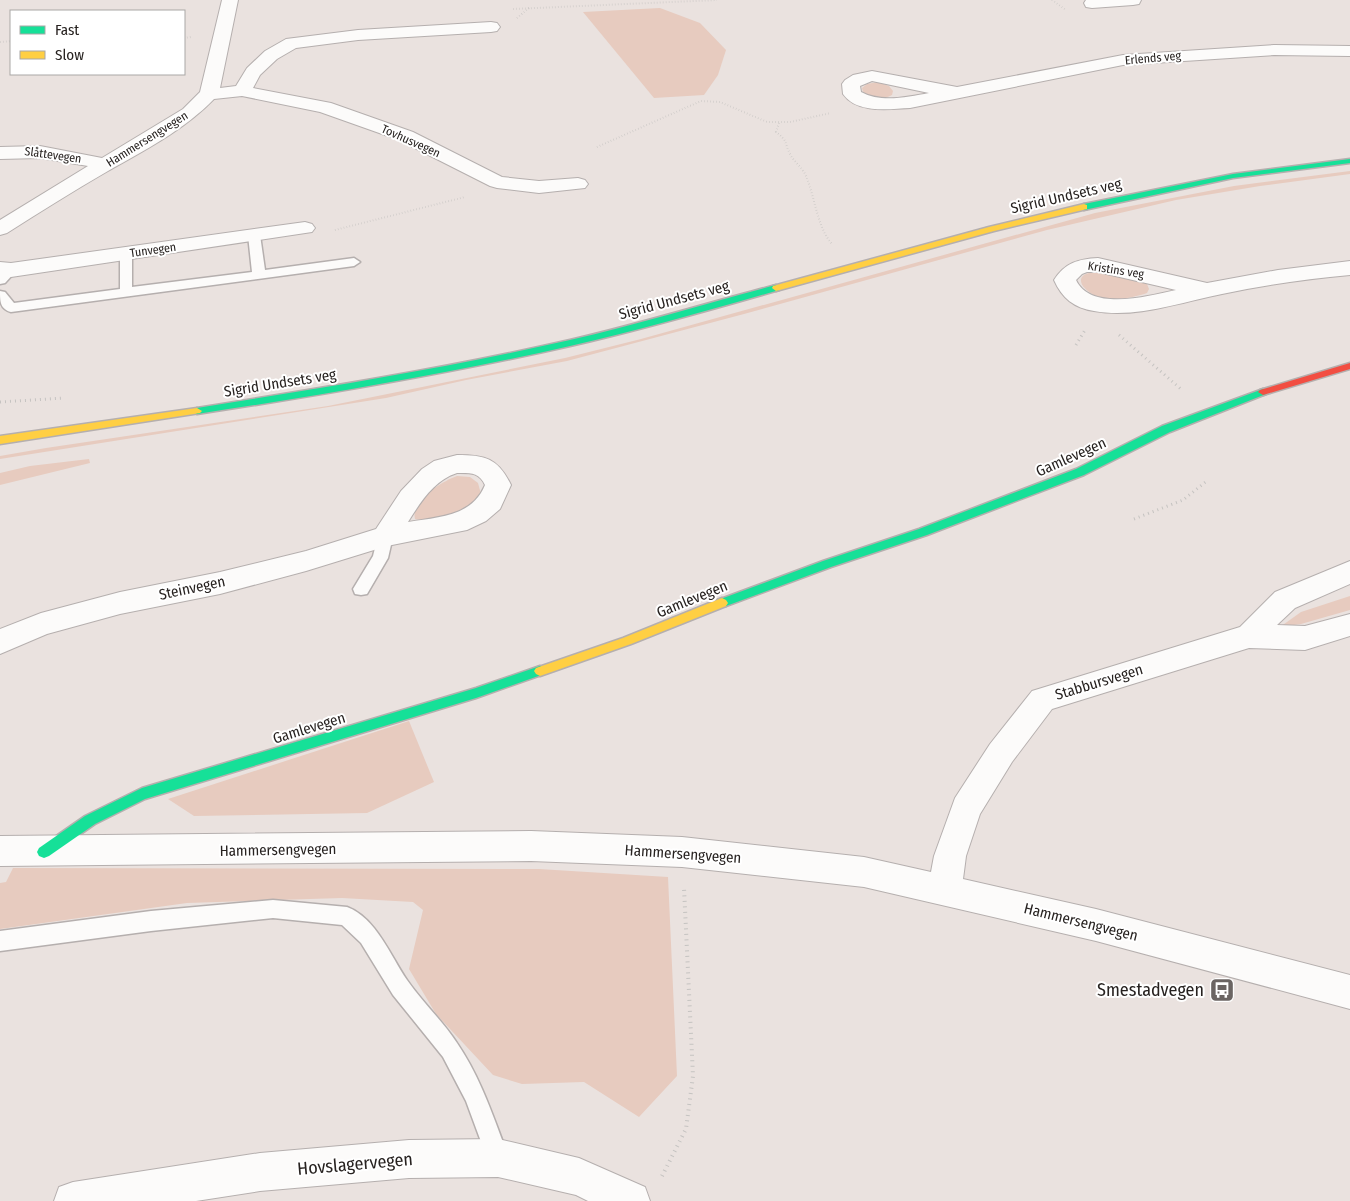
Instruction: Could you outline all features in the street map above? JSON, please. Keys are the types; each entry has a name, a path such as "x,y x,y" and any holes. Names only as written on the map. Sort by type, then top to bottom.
{"street":[{"path":"209,94 230,0"},
{"path":"1092,4 1133,0"},
{"path":"242,91 253,72 265,60 292,43 358,35 491,27"},
{"name":"Erlends veg","path":"959,93 872,76 859,79 851,84 852,94 862,100 878,104 910,102 959,93 1124,60 1274,50 1350,50"},
{"name":"Tovhusvegen","path":"209,94 242,91 301,101 349,115 406,136 497,182 539,188 578,184"},
{"name":"Hammersengvegen","path":"0,229 54,194 158,134 190,113 209,94"},
{"name":"Slåttevegen","path":"0,153 19,150 72,156 105,164"},
{"name":"Sigrid Undsets veg","path":"0,440 299,396 435,372 620,331 1048,214 1182,185 1251,173 1350,162"},
{"name":"Tunvegen","path":"4,273 305,228"},
{"name":"Kristins veg","path":"1207,290 1098,265 1082,265 1070,271 1065,280 1070,291 1086,301 1106,306 1134,304 1207,290 1350,268"},
{"name":"Gamlevegen","path":"44,852 90,820 142,794 476,692 627,641 746,594 827,564 923,532 1080,472 1166,429 1262,392 1350,366"},
{"name":"Steinvegen","path":"0,642 41,624 120,603 220,582 306,561 385,536"},
{"name":"Stabbursvegen","path":"1248,636 1285,600 1350,572"},
{"name":"Stabbursvegen","path":"945,890 950,856 966,808 1001,753 1042,700 1248,636 1305,638 1350,625"},
{"name":"Hammersengvegen","path":"0,850 44,852 531,846 682,852 864,872 1096,925 1350,992"},
{"name":"Hovslagervegen","path":"74,1201 260,1172 409,1159 498,1158 644,1193"}],"lane":[{"path":"254,235 260,275"},
{"path":"126,254 126,292"},
{"path":"0,295 11,308 354,262"},
{"name":"Steinvegen","path":"361,589 365,580 380,560 385,548 385,536"},
{"path":"0,941 152,921 273,909 347,916 368,936 400,988 450,1050 475,1096 498,1158"}],"path":[{"path":"1052,0 1069,12"},
{"path":"597,147 701,101 720,102 760,120 779,123 802,120 850,108 862,100"},
{"path":"779,123 776,132 785,139 790,154 804,173 815,198 816,208 826,236 836,251"},
{"path":"305,228 325,232 478,194 497,182"},
{"path":"1076,345 1096,310 1106,306"},
{"path":"1106,306 1102,321 1184,392 1203,415"},
{"path":"1134,519 1183,500 1208,480"},
{"path":"644,1193 686,1129 693,1076 682,852"}],"shaded area":[{"path":"660,8 700,23 726,50 718,75 704,95 654,98 583,12"},
{"path":"878,82 889,86 893,91 892,95 884,98 874,98 863,92 862,88 867,84"},
{"path":"1350,171 1350,174 1176,200 1047,230 567,361 466,380 386,398 0,459 0,456 46,448 328,406 565,358 641,339 1095,213 1234,186"},
{"path":"1105,272 1143,282 1147,284 1149,289 1147,293 1130,298 1111,299 1099,297 1089,292 1081,280 1086,274"},
{"path":"89,459 90,463 0,485 0,473 30,466"},
{"path":"457,476 470,477 478,483 481,494 476,500 469,506 451,515 432,520 415,519 417,505 422,498 436,487"},
{"path":"1350,596 1350,610 1301,624 1280,627 1301,612"},
{"path":"409,721 434,782 367,813 194,816 168,799"},
{"path":"13,868 539,869 668,877 677,1076 639,1117 584,1082 522,1084 493,1075 436,1014 409,969 423,910 413,902 342,898 187,903 0,929 0,883 6,882"}],"traffic: fast":[{"path":"1084,207 1233,176 1350,161"},
{"path":"197,411 370,383 499,358 630,328 776,288"},
{"path":"722,603 827,564 923,532 1080,472 1166,429 1263,392"},
{"path":"44,852 90,820 142,794 476,693 540,671"}],"traffic: slow":[{"path":"776,288 992,229 1084,207"},
{"path":"0,440 197,411"},
{"path":"540,671 627,641 722,603"}],"traffic: jam":[{"path":"1263,392 1350,366"}],"place":[{"name":"Smestadvegen","path":"1222,990"}]}
